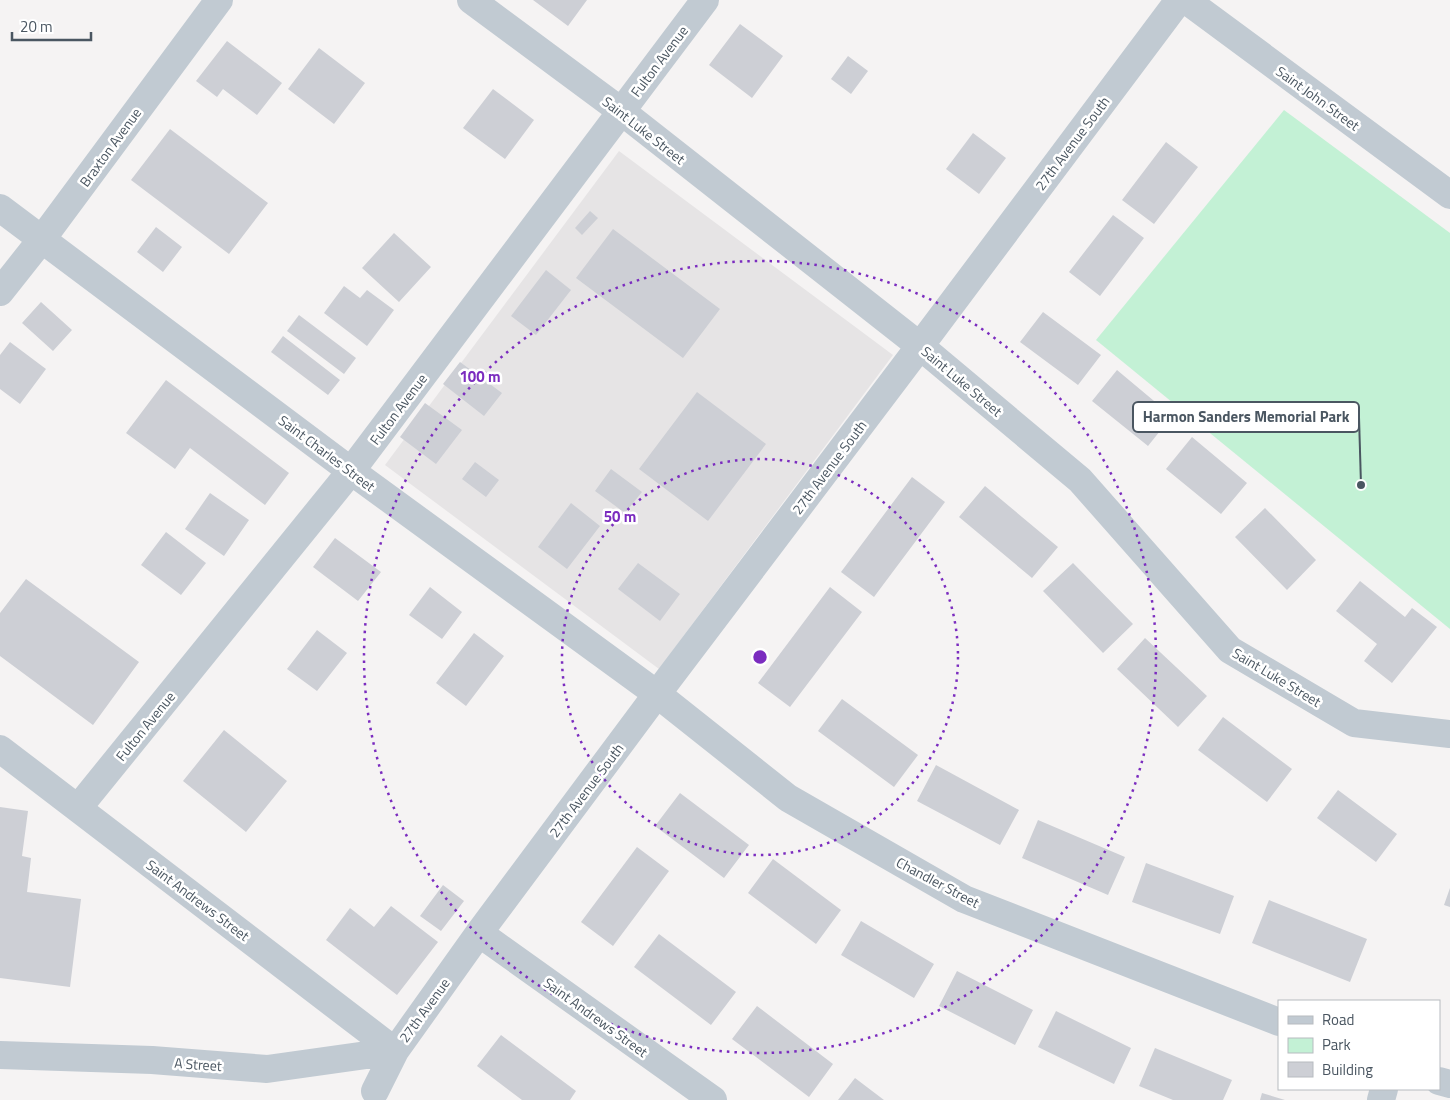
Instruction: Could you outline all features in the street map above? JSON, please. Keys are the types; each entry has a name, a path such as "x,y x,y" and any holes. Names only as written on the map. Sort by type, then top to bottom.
{"street":[{"name":"Braxton Avenue","path":"0,292 42,239 219,0"},
{"name":"Saint Luke Street","path":"471,0 621,111 920,346 1080,480 1230,650 1354,723 1450,734"},
{"name":"Fulton Avenue","path":"78,808 351,471 704,0"},
{"name":"27th Avenue South","path":"479,933 1179,0"},
{"name":"Saint John Street","path":"1186,0 1450,195"},
{"name":"Saint Charles Street","path":"0,208 351,471 657,694"},
{"name":"Chandler Street","path":"657,694 788,798 964,899 1278,1022"},
{"name":"Saint Andrews Street","path":"0,749 395,1051"},
{"name":"Saint Andrews Street","path":"479,933 713,1100"},
{"name":"27th Avenue","path":"375,1091 395,1051 479,933"},
{"name":"A Street","path":"0,1055 152,1060 267,1069 395,1051"}],"shaded area":[{"path":"619,151 893,355 659,669 385,465"}],"green space":[{"path":"1284,110 1450,233 1450,629 1096,340"}],"building":[{"path":"533,0 587,0 568,26"},
{"path":"740,24 783,56 752,98 709,65"},
{"path":"227,41 282,83 257,115 223,89 217,97 196,81"},
{"path":"319,48 365,83 334,124 288,89"},
{"path":"848,56 868,71 851,94 831,79"},
{"path":"493,89 534,120 505,159 463,128"},
{"path":"170,129 268,203 229,254 131,180"},
{"path":"973,133 1006,158 979,194 946,169"},
{"path":"1166,142 1198,167 1154,224 1122,200"},
{"path":"590,211 598,218 582,235 575,228"},
{"path":"1113,215 1144,238 1100,296 1069,272"},
{"path":"156,227 182,247 163,272 137,252"},
{"path":"613,229 720,309 683,358 576,278"},
{"path":"394,233 431,267 399,302 362,268"},
{"path":"546,270 571,290 536,335 511,316"},
{"path":"344,286 360,298 367,290 394,310 367,346 324,313"},
{"path":"41,302 72,330 53,351 22,323"},
{"path":"1043,312 1101,355 1078,385 1020,342"},
{"path":"299,315 356,358 344,374 287,331"},
{"path":"283,336 340,380 328,395 271,352"},
{"path":"10,342 46,369 20,404 0,389 0,355"},
{"path":"460,362 502,393 484,416 443,384"},
{"path":"1117,370 1172,416 1148,446 1092,401"},
{"path":"166,380 289,473 265,505 190,448 175,469 126,433"},
{"path":"697,392 766,444 708,521 639,469"},
{"path":"425,403 462,430 436,464 400,437"},
{"path":"1192,437 1247,483 1221,514 1166,469"},
{"path":"475,462 499,480 486,497 462,479"},
{"path":"611,469 642,492 625,513 595,491"},
{"path":"912,477 945,502 874,597 841,572"},
{"path":"985,486 1058,547 1032,578 959,517"},
{"path":"210,493 249,520 224,556 185,529"},
{"path":"571,503 600,526 567,569 538,547"},
{"path":"1265,508 1316,560 1287,590 1235,537"},
{"path":"166,532 206,563 181,595 141,565"},
{"path":"335,538 381,572 358,601 313,567"},
{"path":"638,563 680,594 660,621 618,589"},
{"path":"1073,563 1133,624 1103,653 1043,591"},
{"path":"26,579 139,662 93,725 0,656 0,613"},
{"path":"1360,581 1405,617 1412,608 1437,627 1392,683 1364,661 1377,644 1336,611"},
{"path":"430,587 462,612 442,639 409,615"},
{"path":"830,587 862,612 790,707 758,683"},
{"path":"317,630 347,653 317,691 287,669"},
{"path":"474,633 504,656 466,706 436,683"},
{"path":"1145,638 1207,696 1178,727 1117,669"},
{"path":"842,699 918,755 894,787 818,731"},
{"path":"1223,717 1292,769 1267,802 1198,750"},
{"path":"224,730 287,781 246,832 183,781"},
{"path":"936,765 1019,810 1000,845 917,801"},
{"path":"1338,790 1397,834 1376,862 1317,818"},
{"path":"680,793 749,845 724,878 655,826"},
{"path":"0,807 28,811 22,856 31,858 27,892 81,899 70,987 0,978"},
{"path":"1038,820 1125,857 1108,895 1022,858"},
{"path":"637,847 669,871 613,946 581,922"},
{"path":"773,859 841,910 816,944 748,893"},
{"path":"1146,863 1234,896 1220,934 1132,902"},
{"path":"443,885 464,901 441,931 420,916"},
{"path":"1450,888 1450,907 1444,905"},
{"path":"1269,900 1367,939 1350,982 1252,943"},
{"path":"391,906 438,942 397,995 326,940 350,908 374,927"},
{"path":"861,921 934,964 914,998 841,955"},
{"path":"659,934 736,992 711,1025 634,967"},
{"path":"957,971 1033,1010 1015,1045 939,1006"},
{"path":"757,1006 833,1064 809,1097 732,1039"},
{"path":"1056,1011 1131,1048 1114,1084 1038,1047"},
{"path":"501,1035 576,1091 570,1100 522,1100 477,1066"},
{"path":"1155,1048 1232,1080 1223,1100 1173,1100 1139,1086"},
{"path":"855,1078 884,1100 838,1100"},
{"path":"1262,1093 1285,1100 1260,1100"}],"place":[{"name":"Harmon Sanders Memorial Park","path":"1361,485"}]}
